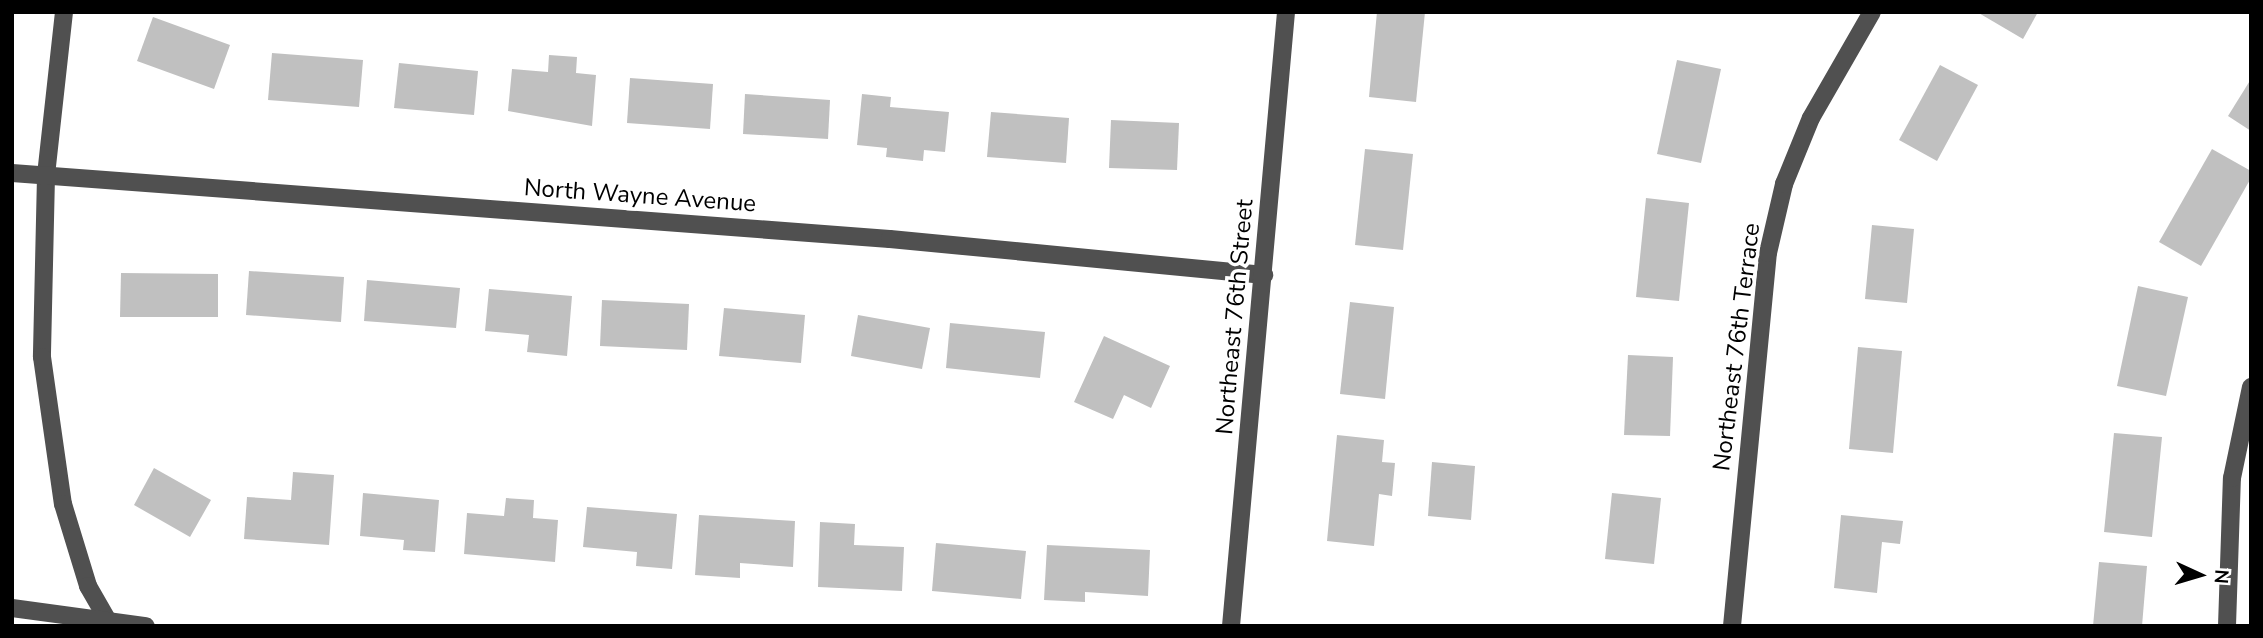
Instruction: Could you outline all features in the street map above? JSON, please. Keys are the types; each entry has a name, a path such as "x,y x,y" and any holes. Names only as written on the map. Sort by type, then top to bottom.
{"street":[{"path":"64,12 46,176 42,357 63,505 88,586 112,622"},
{"name":"Northeast 76th Street","path":"1231,626 1286,12"},
{"name":"Northeast 76th Terrace","path":"1732,626 1776,219 1811,118 1872,12"},
{"name":"North Wayne Avenue","path":"12,173 890,239 1264,275"},
{"path":"2227,626 2232,478 2251,387"},
{"path":"12,608 146,626"}],"building":[{"path":"1377,12 1425,12 1416,102 1369,97"},
{"path":"1977,12 2038,12 2023,39"},
{"path":"153,17 230,45 214,89 137,61"},
{"path":"272,53 363,60 359,107 268,100"},
{"path":"549,55 577,57 576,73 596,75 592,126 508,111 512,69 548,72"},
{"path":"1677,60 1721,69 1701,163 1657,154"},
{"path":"399,63 478,71 474,115 394,108"},
{"path":"1940,65 1978,85 1937,161 1899,140"},
{"path":"630,78 713,84 710,129 627,123"},
{"path":"2251,79 2251,131 2228,116"},
{"path":"745,94 830,100 828,139 743,134"},
{"path":"862,94 891,97 890,107 949,112 945,152 924,150 923,161 886,157 887,148 857,145"},
{"path":"991,112 1069,118 1066,163 987,157"},
{"path":"1111,120 1179,123 1177,170 1109,168"},
{"path":"1365,149 1413,154 1403,250 1355,245"},
{"path":"2212,149 2251,171 2251,178 2201,266 2159,242"},
{"path":"1646,198 1689,203 1679,301 1636,297"},
{"path":"1872,225 1914,229 1907,303 1865,299"},
{"path":"249,271 344,277 341,322 246,315"},
{"path":"121,273 218,274 218,317 120,317"},
{"path":"367,280 460,288 456,328 364,321"},
{"path":"2138,286 2188,297 2166,396 2117,386"},
{"path":"489,289 572,296 567,356 527,352 529,335 485,331"},
{"path":"602,300 689,304 687,350 600,346"},
{"path":"1350,302 1394,307 1385,399 1340,394"},
{"path":"724,308 805,315 801,363 719,356"},
{"path":"858,315 930,328 922,369 851,356"},
{"path":"950,323 1045,332 1040,378 946,368"},
{"path":"1104,336 1170,366 1151,408 1124,395 1113,419 1074,402"},
{"path":"1858,347 1902,351 1893,453 1849,449"},
{"path":"1628,355 1673,357 1670,436 1624,435"},
{"path":"2114,433 2162,437 2152,537 2104,532"},
{"path":"1337,435 1384,440 1382,462 1395,463 1392,496 1379,494 1374,546 1327,541"},
{"path":"1432,462 1475,466 1471,520 1428,516"},
{"path":"154,468 211,500 190,537 134,505"},
{"path":"293,472 334,475 329,545 244,539 247,497 291,500"},
{"path":"363,493 439,500 435,552 403,550 404,540 360,536"},
{"path":"1612,493 1661,498 1654,564 1605,559"},
{"path":"506,498 534,500 533,518 558,520 555,562 464,554 467,513 504,516"},
{"path":"587,507 677,514 672,569 636,566 637,552 583,547"},
{"path":"699,515 795,521 793,567 740,563 740,578 695,575"},
{"path":"1841,515 1903,521 1900,544 1882,542 1877,593 1834,588"},
{"path":"820,522 855,524 854,545 904,547 902,591 818,587"},
{"path":"936,543 1026,551 1021,599 932,591"},
{"path":"1047,545 1150,550 1148,596 1085,592 1085,602 1044,600"},
{"path":"2099,562 2147,566 2142,626 2093,626"}]}
